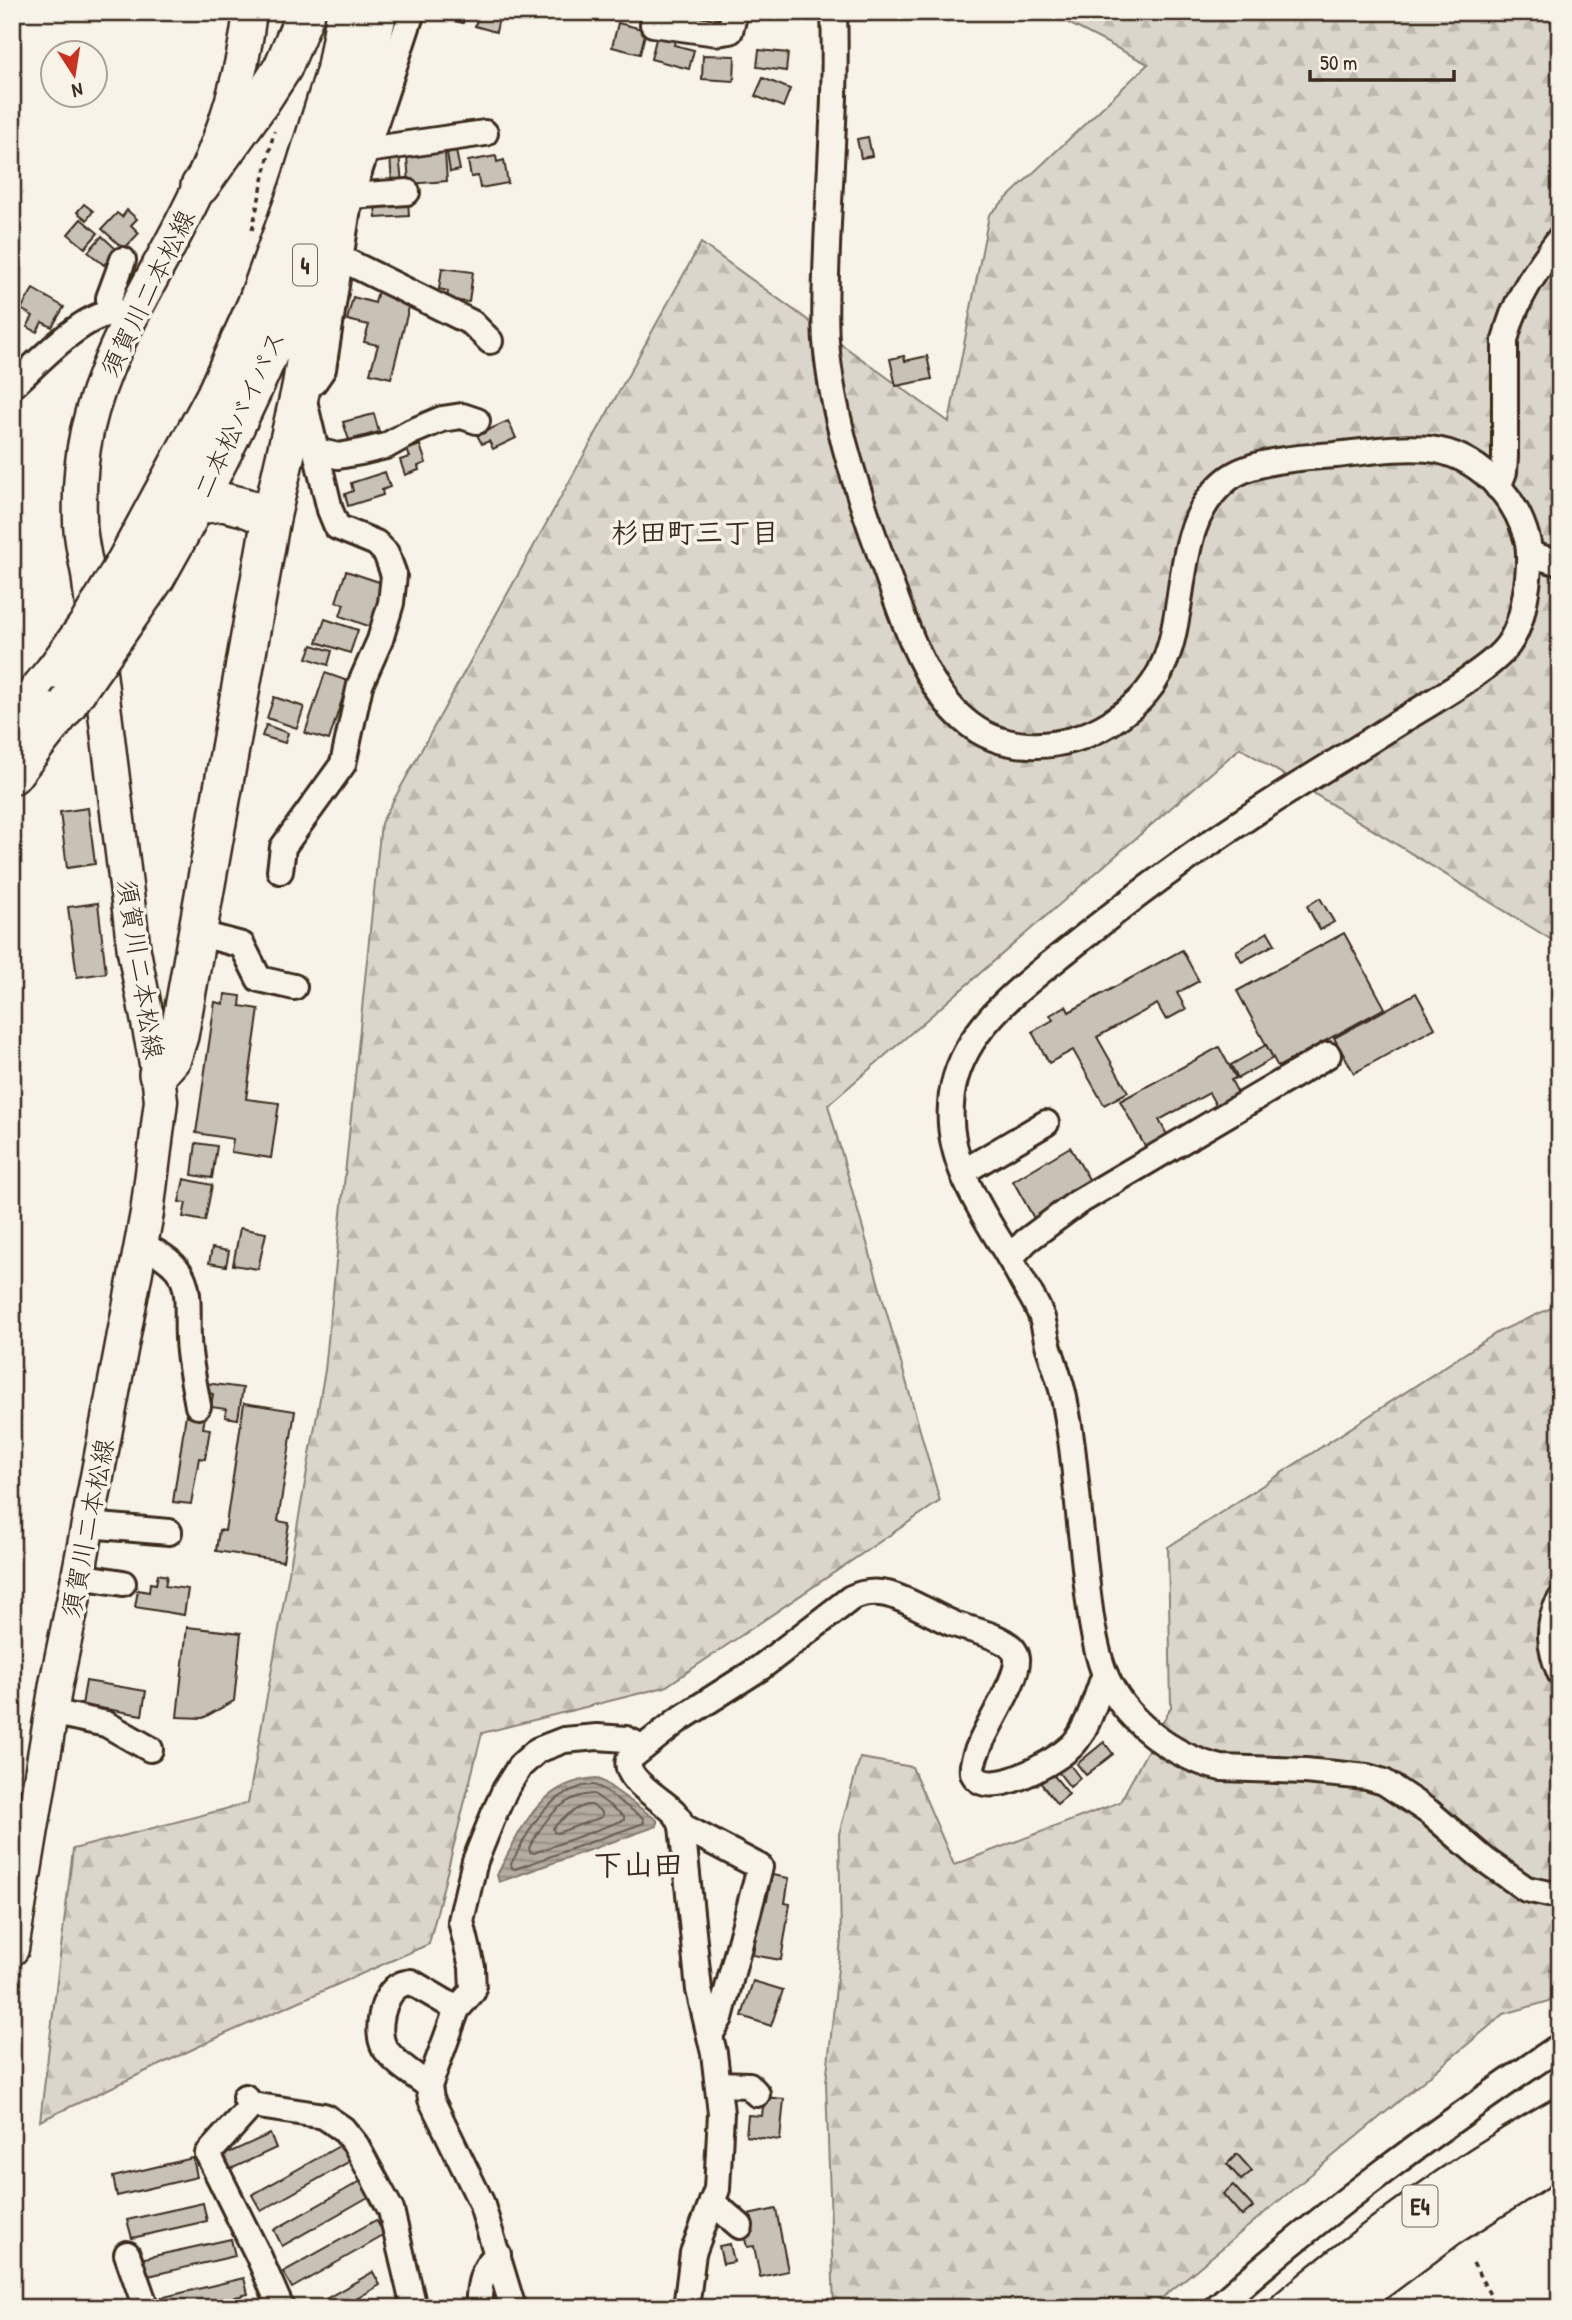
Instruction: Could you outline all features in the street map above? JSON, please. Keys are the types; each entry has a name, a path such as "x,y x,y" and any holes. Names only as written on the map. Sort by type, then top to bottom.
{"highway":[{"path":"200,186 283,66 306,12"},
{"name":"二本松バイパス","path":"12,775 67,705 140,570 159,499 215,396 256,305 299,187 335,72 346,12"},
{"name":"二本松バイパス","path":"12,723 89,623 140,570 196,505 242,414 341,196 378,12"},
{"path":"159,1074 172,1058 179,1036 271,518 341,196"},
{"path":"159,499 196,505 223,502 271,518"},
{"name":"E4","path":"1289,2308 1336,2268 1430,2199 1524,2137 1560,2117"},
{"name":"E4","path":"1340,2308 1448,2228 1560,2156"}],"main road":[{"name":"須賀川二本松線","path":"12,1949 51,1712 141,1245 161,1101 159,1074 134,951 90,587 79,523 87,432 115,348 121,313 200,186 234,88 246,46 250,12"}],"street":[{"path":"280,870 283,847 343,764 360,685 380,640 391,603 394,575 386,553 376,543 337,527 330,510 301,388 314,382 323,369 340,258 341,196 367,150 412,12"},
{"path":"653,24 717,33 730,31 735,12"},
{"path":"834,12 825,332 834,397 870,526 917,652 953,710 970,726 989,737 1007,742 1046,745 1078,739 1093,732 1115,720 1138,701 1157,677 1172,637 1186,550 1196,524 1206,505 1222,485 1242,470 1310,457 1428,449 1448,452 1475,464 1498,487 1516,512 1528,541 1527,590 1522,613 1502,653 1198,852 1108,917 1001,1007 977,1034 958,1069 951,1095 950,1133 956,1157 977,1203 1041,1314 1061,1385 1071,1438 1095,1637 1105,1674 1126,1707 1153,1735 1183,1756 1221,1768 1317,1772 1367,1777 1384,1782 1429,1812 1507,1877 1526,1889 1549,1894 1560,1893"},
{"path":"367,150 485,133"},
{"path":"341,196 407,192"},
{"path":"1498,487 1504,472 1505,457 1507,329 1525,286 1560,238"},
{"path":"340,258 472,323 490,341"},
{"path":"15,378 75,331 121,313 109,298 123,260"},
{"path":"317,451 338,456 379,457 386,446 442,419 461,416 477,421"},
{"path":"1529,554 1560,563"},
{"path":"197,933 242,944 259,979 294,987"},
{"path":"1010,1258 1026,1241 1077,1203 1328,1055"},
{"path":"963,1172 1046,1124"},
{"path":"141,1245 164,1255 185,1283 189,1302 189,1351 198,1406"},
{"path":"88,1525 169,1532"},
{"path":"79,1576 123,1583"},
{"path":"686,2308 693,2253 717,2189 721,2113 718,2084 699,1990 682,1826 672,1810 640,1784 628,1768 629,1759 711,1697 760,1668 851,1598 864,1592 880,1592 898,1597 954,1624 994,1636 1011,1647 1017,1656 1016,1667 995,1716 971,1762 974,1775 984,1783 996,1785 1032,1772 1069,1749 1085,1728 1105,1674"},
{"path":"1560,1600 1554,1610 1551,1651 1560,1673"},
{"path":"51,1712 106,1724 150,1749"},
{"path":"513,2308 481,2202 431,2099 429,2086 457,2009 473,1991 472,1967 461,1921 469,1886 475,1861 505,1790 520,1766 538,1749 564,1740 597,1737 626,1739 642,1747"},
{"path":"682,1826 760,1867 720,2018 710,2035"},
{"path":"429,2086 385,2049 380,2037 381,2016 388,1997 398,1985 411,1982 457,2009"},
{"path":"1216,2308 1384,2171 1498,2087 1560,2046"},
{"path":"718,2084 749,2085 757,2094"},
{"path":"281,2308 208,2154 249,2101 324,2116 343,2129 356,2145 391,2210 414,2308"},
{"path":"712,2202 740,2226"},
{"path":"127,2254 146,2308"},
{"path":"479,2308 478,2289 490,2261 498,2254"}],"path":[{"path":"250,240 276,123"},
{"path":"1472,2263 1497,2308"}],"green space":[{"path":"1047,12 1560,12 1560,945 1240,748 828,1105 940,1501 665,1687 482,1733 429,1944 223,2035 40,2121 73,1849 248,1803 325,1370 381,823 701,243 949,422 989,215 1148,64"},
{"path":"1560,1304 1560,1998 1504,2014 1150,2308 834,2308 826,2083 841,1939 839,1834 860,1758 912,1767 954,1865 1120,1802 1171,1707 1168,1547 1498,1332"}],"water":[{"path":"596,1778 657,1820 657,1826 499,1882 497,1875 514,1841 534,1811 559,1789 576,1781"}],"building":[{"path":"440,12 466,12 463,23 439,17"},
{"path":"479,13 499,18 496,32 475,26"},
{"path":"618,23 646,30 640,54 612,47"},
{"path":"657,35 675,39 674,45 694,50 689,69 651,59"},
{"path":"759,50 788,53 786,71 757,67"},
{"path":"703,55 735,56 734,81 702,79"},
{"path":"763,78 790,89 783,107 755,96"},
{"path":"868,137 872,156 861,158 857,139"},
{"path":"456,151 460,170 450,172 447,153"},
{"path":"445,153 447,181 409,184 407,156"},
{"path":"399,155 402,183 392,184 390,156"},
{"path":"496,156 497,162 504,160 508,183 480,188 478,176 471,177 468,161"},
{"path":"408,200 409,216 376,218 375,203"},
{"path":"84,204 93,211 87,220 77,212"},
{"path":"127,210 137,219 131,225 139,233 124,249 102,229 117,213 122,217"},
{"path":"81,219 98,233 85,248 68,234"},
{"path":"102,236 117,250 104,265 88,252"},
{"path":"442,268 473,272 469,302 447,300 448,291 439,289"},
{"path":"33,289 64,307 52,327 42,322 37,332 27,327 33,316 21,309"},
{"path":"378,290 411,299 391,378 370,373 378,345 364,342 369,325 347,320 353,297 375,303"},
{"path":"904,356 905,361 927,356 932,379 896,386 890,359"},
{"path":"374,414 379,432 349,440 343,422"},
{"path":"508,421 516,438 493,449 489,441 482,444 477,435"},
{"path":"420,445 426,463 418,466 419,470 405,475 400,460 410,457 407,450"},
{"path":"385,472 390,487 382,490 383,495 348,506 345,494 353,491 351,483"},
{"path":"346,571 385,584 371,627 340,616 344,604 336,602"},
{"path":"325,619 358,630 350,653 317,642"},
{"path":"312,645 332,651 328,665 307,658"},
{"path":"325,673 348,681 329,740 305,733"},
{"path":"274,697 304,707 297,728 267,718"},
{"path":"266,725 288,733 285,743 262,736"},
{"path":"88,808 95,864 67,868 60,812"},
{"path":"1320,898 1334,922 1320,930 1307,906"},
{"path":"98,903 106,973 77,977 68,907"},
{"path":"1268,932 1275,944 1242,962 1236,951"},
{"path":"1344,933 1385,1008 1278,1067 1237,991"},
{"path":"1182,950 1199,981 1177,993 1186,1009 1166,1020 1157,1004 1097,1037 1128,1092 1104,1105 1073,1050 1049,1063 1032,1032 1053,1020 1050,1015 1066,1006 1069,1012"},
{"path":"1416,993 1435,1028 1354,1073 1334,1038"},
{"path":"225,994 241,996 240,1006 259,1009 246,1099 279,1103 271,1158 231,1152 233,1139 196,1133 215,1002 224,1004"},
{"path":"1266,1045 1273,1058 1238,1078 1231,1065"},
{"path":"1219,1047 1236,1078 1231,1080 1239,1095 1217,1107 1209,1093 1159,1120 1170,1140 1148,1152 1120,1101"},
{"path":"196,1143 217,1146 212,1178 192,1175"},
{"path":"1070,1147 1093,1186 1035,1220 1013,1181"},
{"path":"184,1179 212,1185 205,1221 183,1217 186,1203 179,1202"},
{"path":"240,1228 266,1233 258,1269 233,1265"},
{"path":"212,1248 229,1251 226,1266 209,1263"},
{"path":"206,1383 243,1388 238,1419 225,1417 226,1409 211,1407 213,1394 205,1392"},
{"path":"244,1403 295,1411 278,1521 289,1523 283,1561 216,1551 219,1530 225,1531"},
{"path":"186,1414 205,1417 203,1428 210,1429 205,1459 199,1458 191,1504 173,1502"},
{"path":"158,1574 167,1576 165,1586 188,1589 184,1615 135,1607 138,1590 149,1592 150,1583 156,1584"},
{"path":"187,1627 241,1633 234,1701 203,1718 177,1717"},
{"path":"86,1681 146,1691 142,1715 82,1705"},
{"path":"1104,1742 1113,1754 1086,1775 1077,1764"},
{"path":"1067,1761 1080,1778 1070,1787 1056,1769"},
{"path":"1051,1772 1069,1794 1057,1804 1040,1782"},
{"path":"772,1875 789,1878 785,1903 790,1904 781,1960 753,1955 762,1899 767,1900"},
{"path":"753,1981 783,1990 771,2026 742,2016"},
{"path":"764,2097 784,2099 780,2140 746,2136 748,2115 762,2116"},
{"path":"270,2134 276,2148 231,2169 224,2155"},
{"path":"341,2145 350,2161 261,2211 252,2195"},
{"path":"1237,2154 1252,2171 1241,2180 1227,2164"},
{"path":"193,2158 197,2177 117,2196 113,2177"},
{"path":"361,2181 370,2196 282,2246 274,2230"},
{"path":"1233,2185 1253,2207 1242,2216 1223,2194"},
{"path":"203,2203 207,2221 132,2238 127,2220"},
{"path":"776,2209 788,2271 760,2277 754,2246 747,2247 743,2231 751,2230 748,2215"},
{"path":"376,2220 385,2235 292,2288 283,2272"},
{"path":"231,2239 235,2256 144,2277 140,2259"},
{"path":"730,2244 734,2262 723,2264 719,2246"},
{"path":"373,2272 380,2285 341,2308 310,2308"},
{"path":"244,2278 248,2294 190,2308 162,2308 160,2298"}],"district":[{"name":"杉田町三丁目","path":"695,532"},
{"name":"下山田","path":"638,1864"}]}
